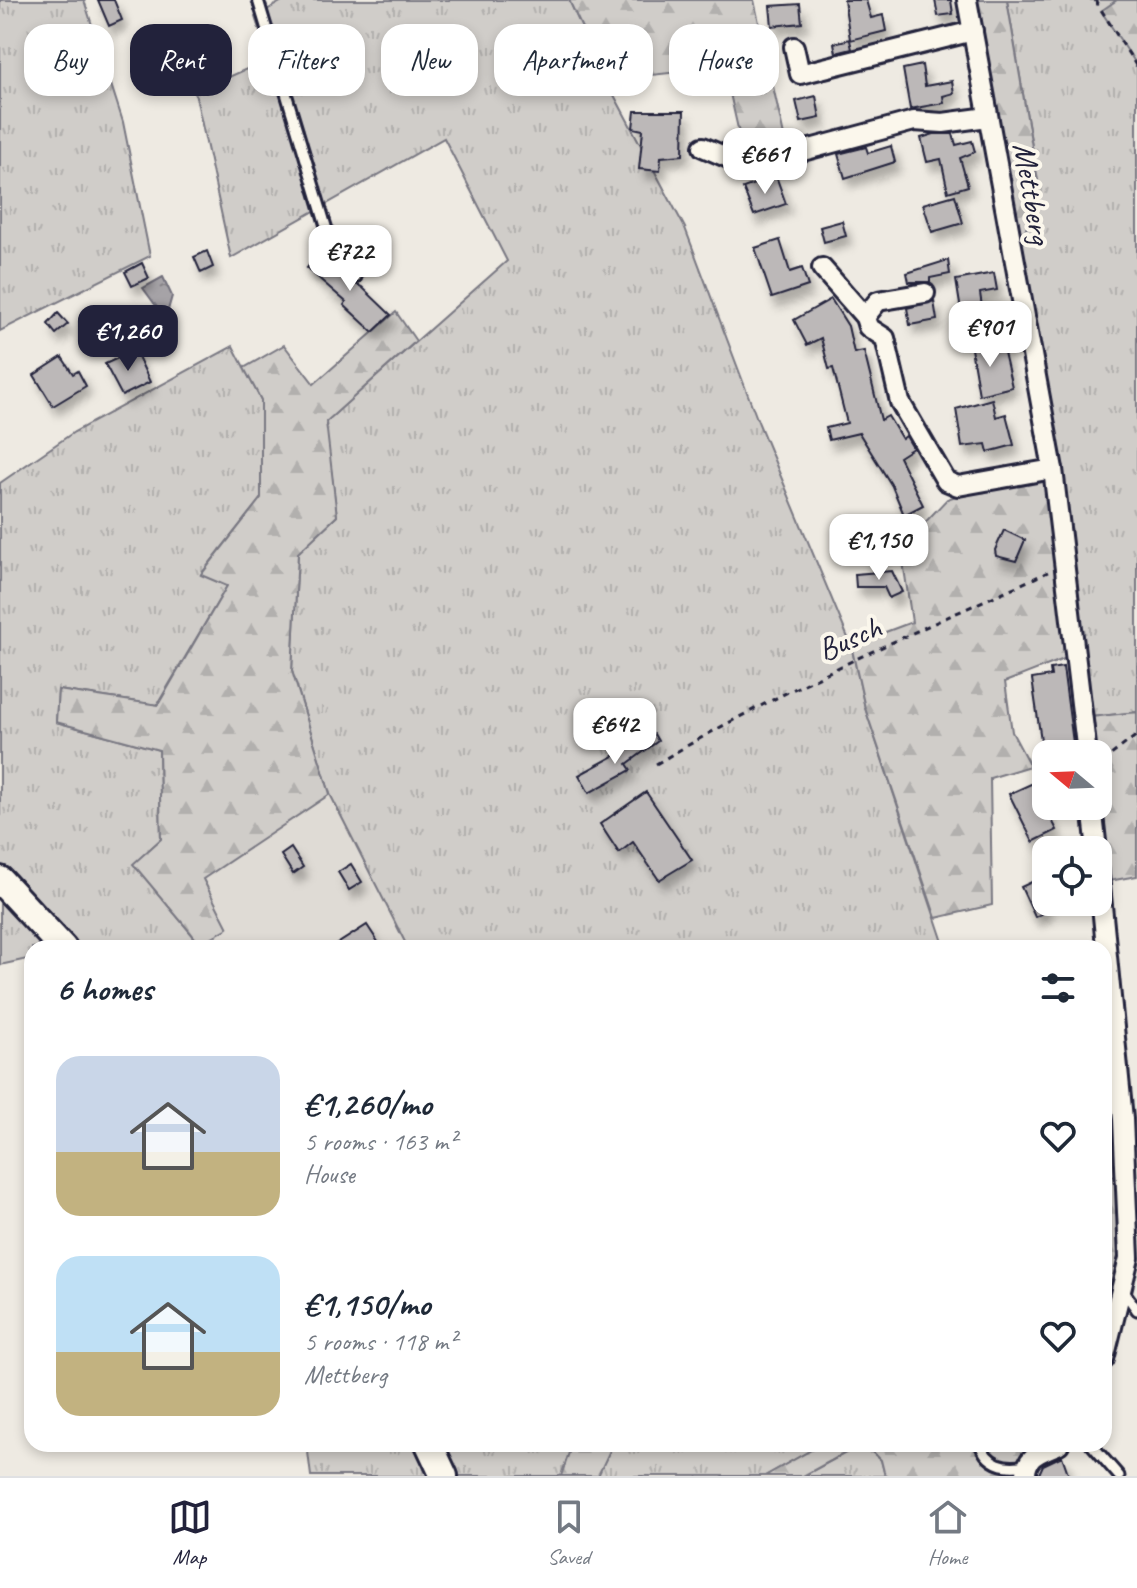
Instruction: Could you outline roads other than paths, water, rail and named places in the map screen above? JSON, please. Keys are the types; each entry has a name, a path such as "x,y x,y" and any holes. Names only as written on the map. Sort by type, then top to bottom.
{"main road":[{"path":"0,880 56,940"},
{"path":"433,1452 444,1476"}],"street":[{"name":"Mettberg","path":"967,0 1053,469 1085,740"},
{"path":"794,47 800,74 973,31"},
{"name":"Mettberg","path":"703,147 747,166 914,121 943,123 988,117"},
{"path":"822,268 865,317 868,327 885,338 900,402 946,481 958,486 1053,469"},
{"path":"865,317 878,301 925,293"},
{"path":"1104,916 1107,940"},
{"path":"1112,976 1130,1119 1129,1258 1112,1328"},
{"path":"1026,1470 1031,1457 1042,1452"}],"lane":[{"path":"258,0 328,233 340,262 356,277"},
{"path":"1122,1289 1137,1310"},
{"path":"983,1452 999,1466 1026,1470"},
{"path":"1098,1452 1119,1476"}],"water":[{"path":"163,277 172,296 168,310 162,314 143,288"}]}
